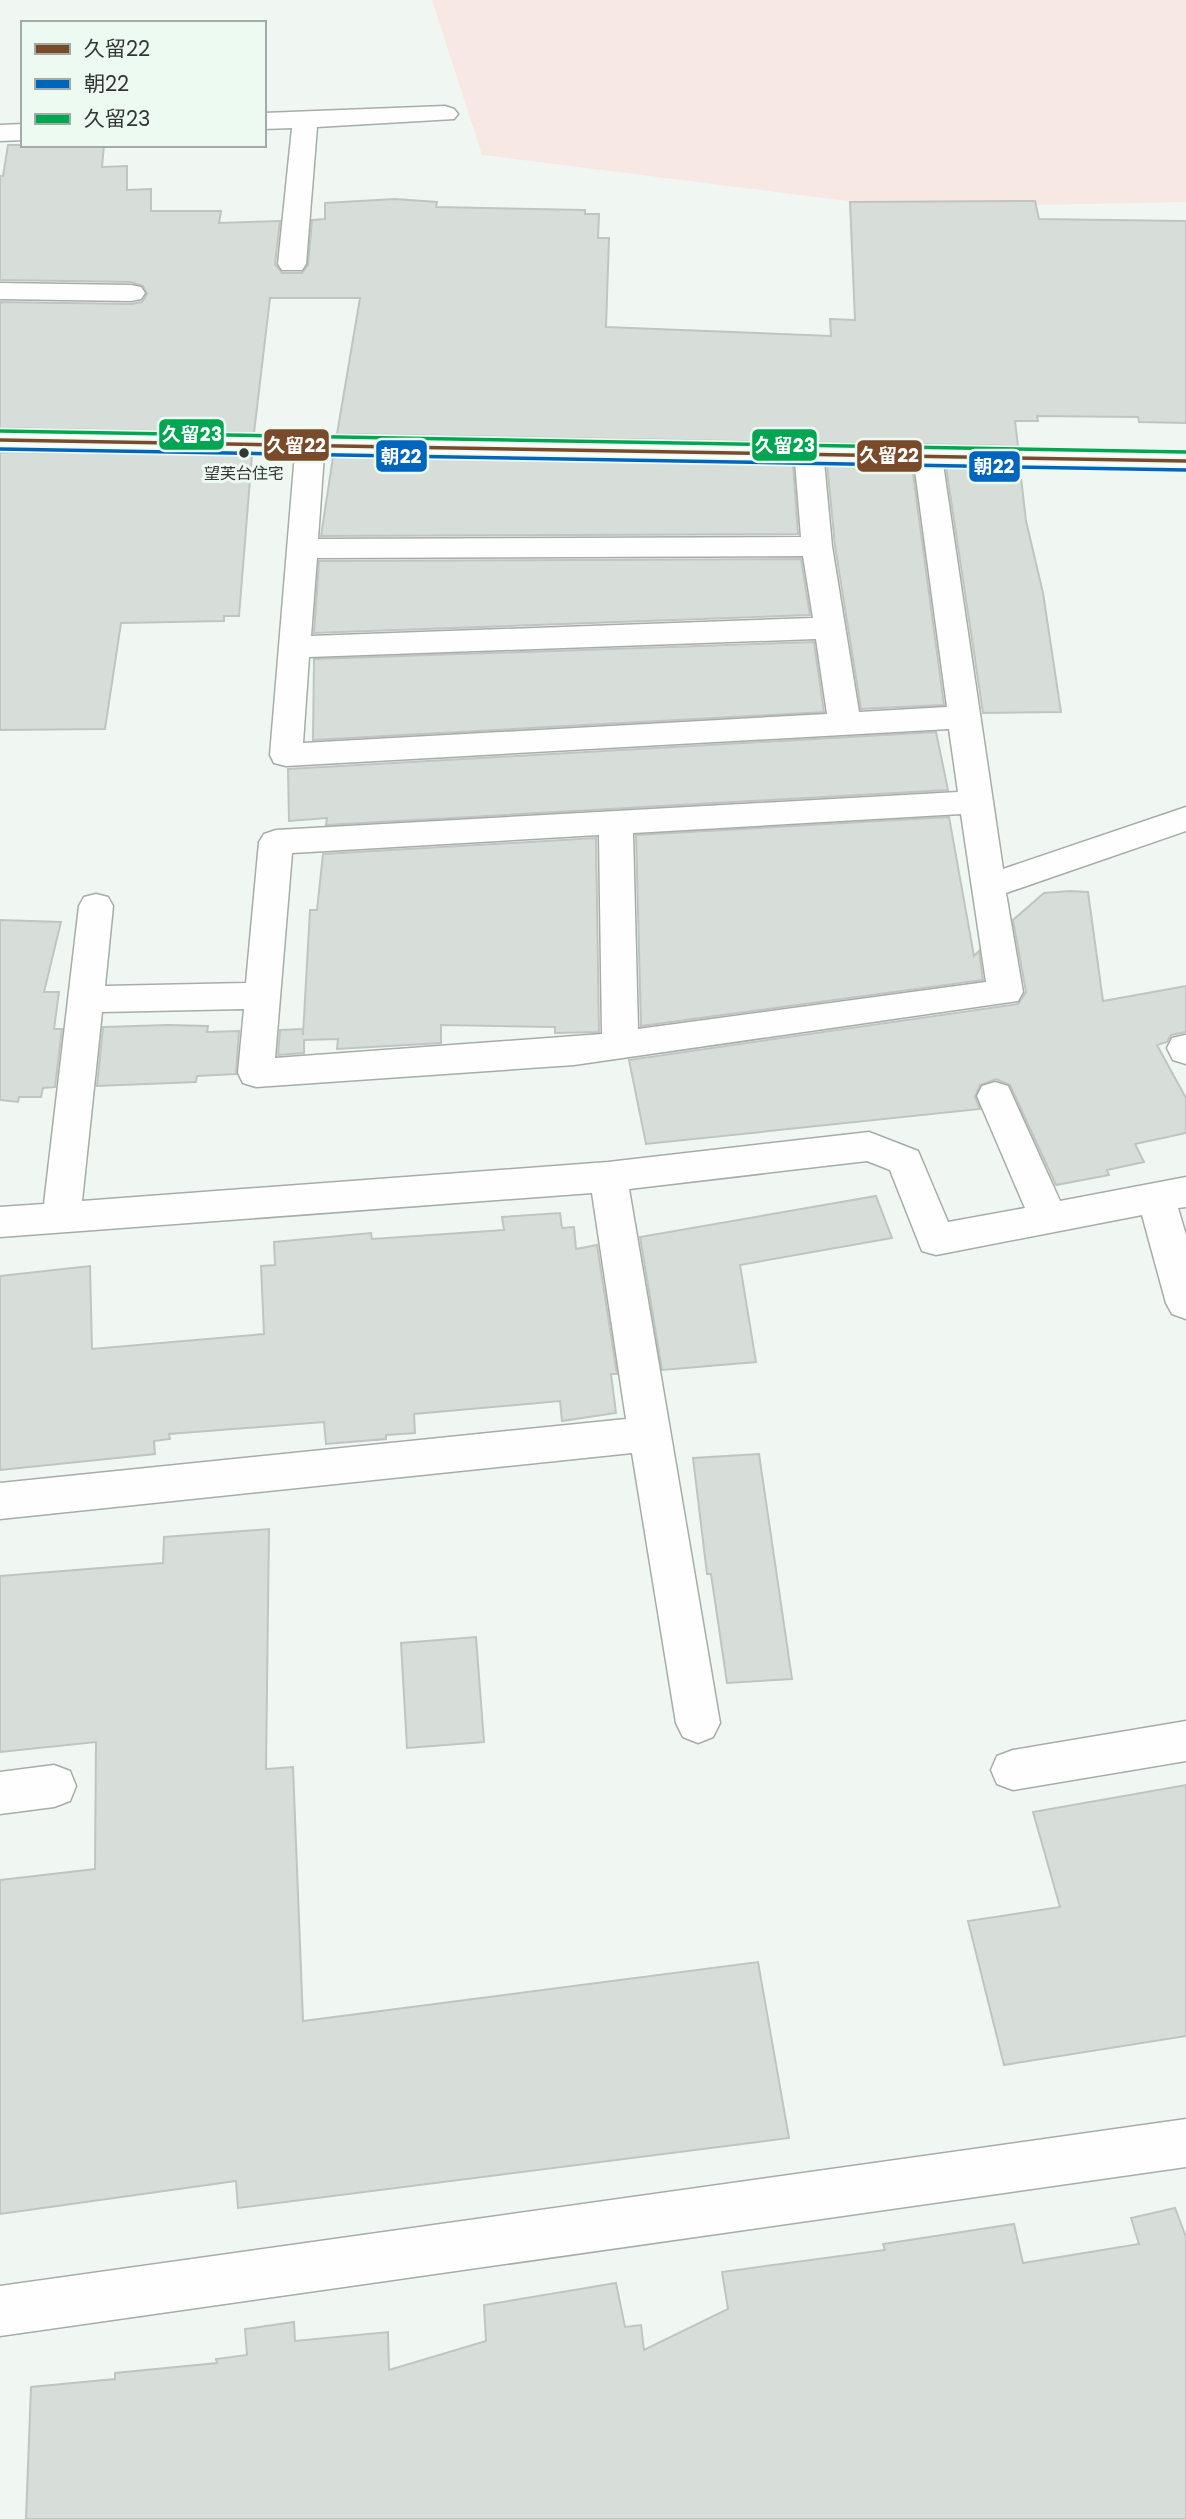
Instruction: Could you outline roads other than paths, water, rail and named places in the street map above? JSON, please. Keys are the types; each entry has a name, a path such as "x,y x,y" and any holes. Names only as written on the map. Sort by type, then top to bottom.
{"street":[{"path":"266,121 445,114"},
{"path":"292,264 305,120"},
{"path":"0,133 21,132"},
{"path":"0,291 131,293"},
{"path":"0,440 310,447 809,452 1186,461"},
{"path":"310,447 286,755 964,717"},
{"path":"809,452 817,546 844,722"},
{"path":"927,455 1004,992 620,1045 256,1073 276,842 976,802"},
{"path":"304,549 817,546"},
{"path":"293,648 828,628"},
{"path":"988,887 1186,819"},
{"path":"616,822 620,1045"},
{"path":"61,1218 96,906"},
{"path":"87,999 262,996"},
{"path":"995,1096 1049,1219"},
{"path":"0,1222 608,1177 869,1146 905,1161 936,1240 1171,1195 1186,1303"},
{"path":"608,1177 698,1723"},
{"path":"0,1501 649,1434"},
{"path":"1013,1770 1186,1741"},
{"path":"0,1793 54,1786"},
{"path":"0,2311 1186,2143"}],"place":[{"name":"望芙台住宅","path":"244,453"}]}
